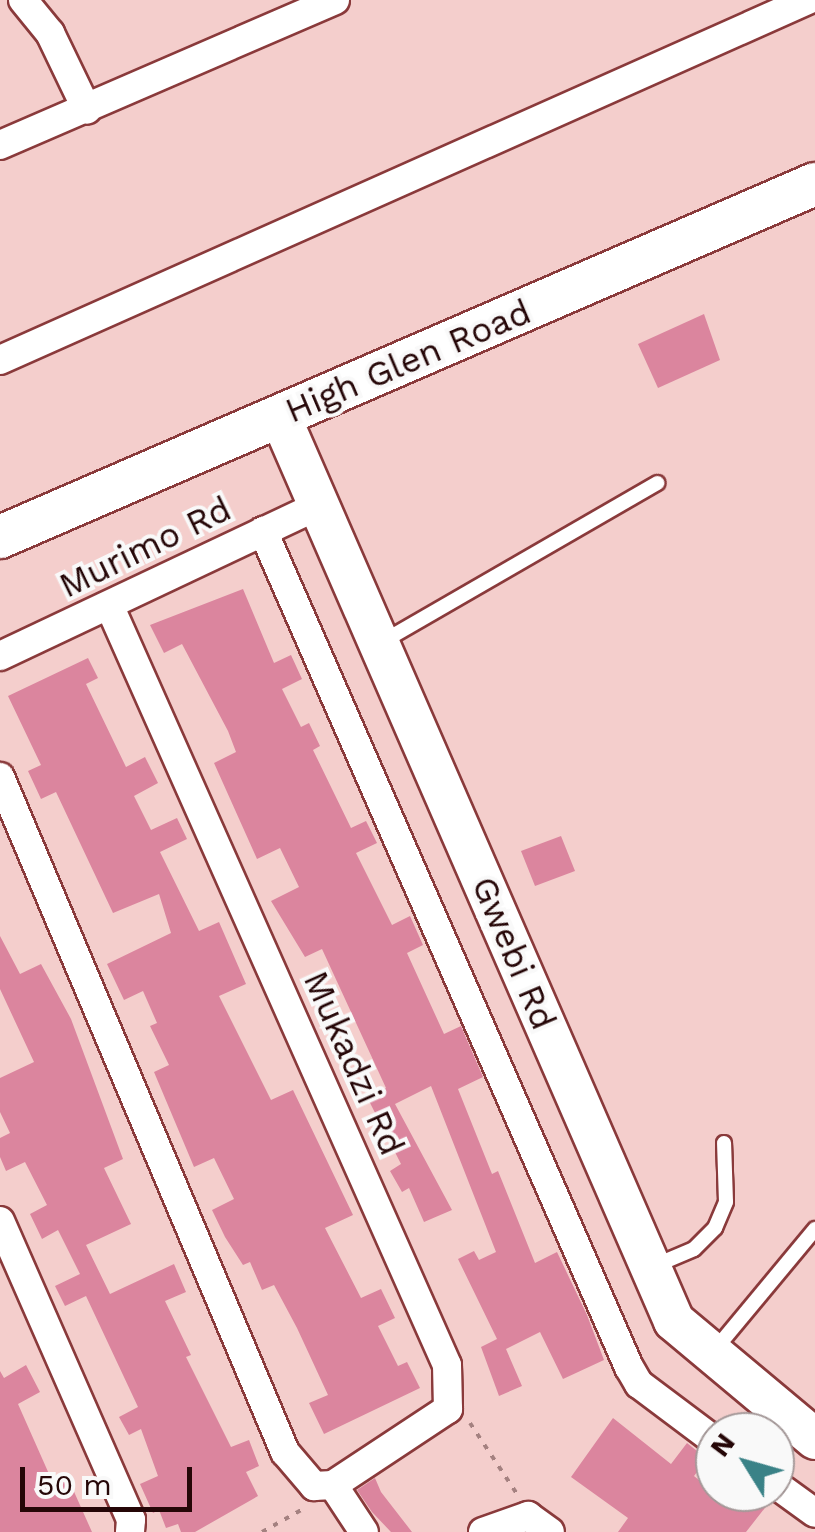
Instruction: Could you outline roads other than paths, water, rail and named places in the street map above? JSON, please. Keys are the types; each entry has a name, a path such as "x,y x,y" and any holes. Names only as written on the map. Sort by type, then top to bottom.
{"main road":[{"name":"High Glen Road","path":"0,537 815,184"}],"street":[{"path":"23,0 50,33 87,110"},
{"path":"0,145 87,110 284,11 335,0"},
{"path":"0,360 808,0"},
{"name":"Gwebi Rd","path":"280,416 674,1321 709,1356 815,1439"},
{"name":"Murimo Rd","path":"0,656 321,504"},
{"path":"263,531 628,1367 639,1384 695,1426"},
{"name":"Mukadzi Rd","path":"110,607 447,1365 448,1409 323,1486"},
{"path":"0,777 285,1452 323,1486 364,1532"},
{"path":"0,1221 130,1520 130,1532"},
{"path":"483,1532 539,1524"}],"lane":[{"path":"381,643 657,482"},
{"path":"648,1268 694,1249 715,1228 726,1202 724,1143"},
{"path":"709,1356 815,1229"}]}
